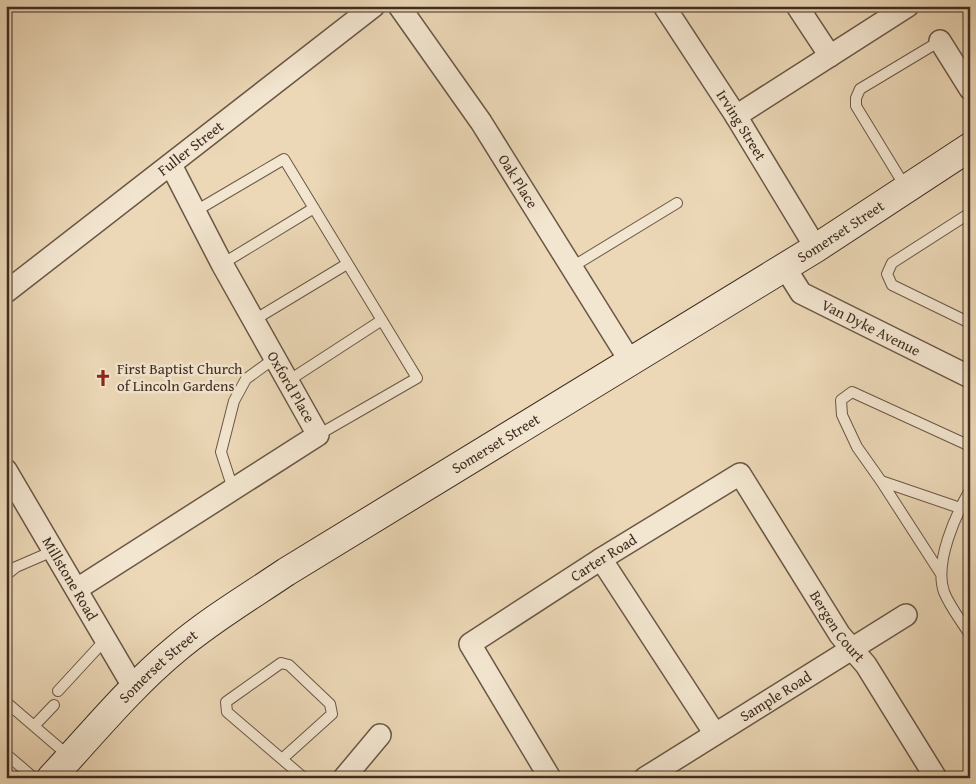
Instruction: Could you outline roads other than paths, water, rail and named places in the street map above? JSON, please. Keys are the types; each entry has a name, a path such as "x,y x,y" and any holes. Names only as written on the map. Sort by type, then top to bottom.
{"main road":[{"name":"Somerset Street","path":"51,778 134,688 176,649 286,572 816,248 970,148"}],"street":[{"name":"Fuller Street","path":"6,292 374,6"},
{"name":"Oak Place","path":"399,6 481,122 630,361"},
{"name":"Irving Street","path":"664,6 736,116 816,248"},
{"path":"797,6 830,56"},
{"path":"736,116 908,6"},
{"path":"940,41 970,89"},
{"name":"Oxford Place","path":"77,589 318,435 222,264 171,165"},
{"name":"Van Dyke Avenue","path":"784,266 801,293 970,378"},
{"name":"Millstone Road","path":"6,470 134,688"},
{"name":"Carter Road","path":"550,778 470,644 601,559 740,474"},
{"name":"Bergen Court","path":"740,474 840,635 866,666 936,778"},
{"path":"601,559 715,734"},
{"name":"Sample Road","path":"645,778 906,615"},
{"path":"344,778 380,735"}],"lane":[{"path":"906,189 856,106 856,98 860,89 940,41"},
{"path":"194,212 284,159 416,378 318,435"},
{"path":"572,267 677,203"},
{"path":"222,264 314,208"},
{"path":"970,213 892,263 887,274 892,285 970,323"},
{"path":"254,320 347,264"},
{"path":"288,381 382,320"},
{"path":"233,490 221,452 234,401 246,379 275,358"},
{"path":"941,574 857,447 842,415 841,400 852,392 970,446"},
{"path":"881,481 960,508"},
{"path":"970,490 960,508 941,561 941,574 945,592 966,619 970,635"},
{"path":"6,575 16,567 53,551"},
{"path":"58,690 106,639"},
{"path":"282,759 332,714 330,704 289,665 281,663 226,702 227,712 304,778"},
{"path":"6,702 70,757"},
{"path":"34,726 54,705"},
{"path":"6,754 34,778"}],"place":[{"name":"First Baptist Church of Lincoln Gardens","path":"103,378"}]}
